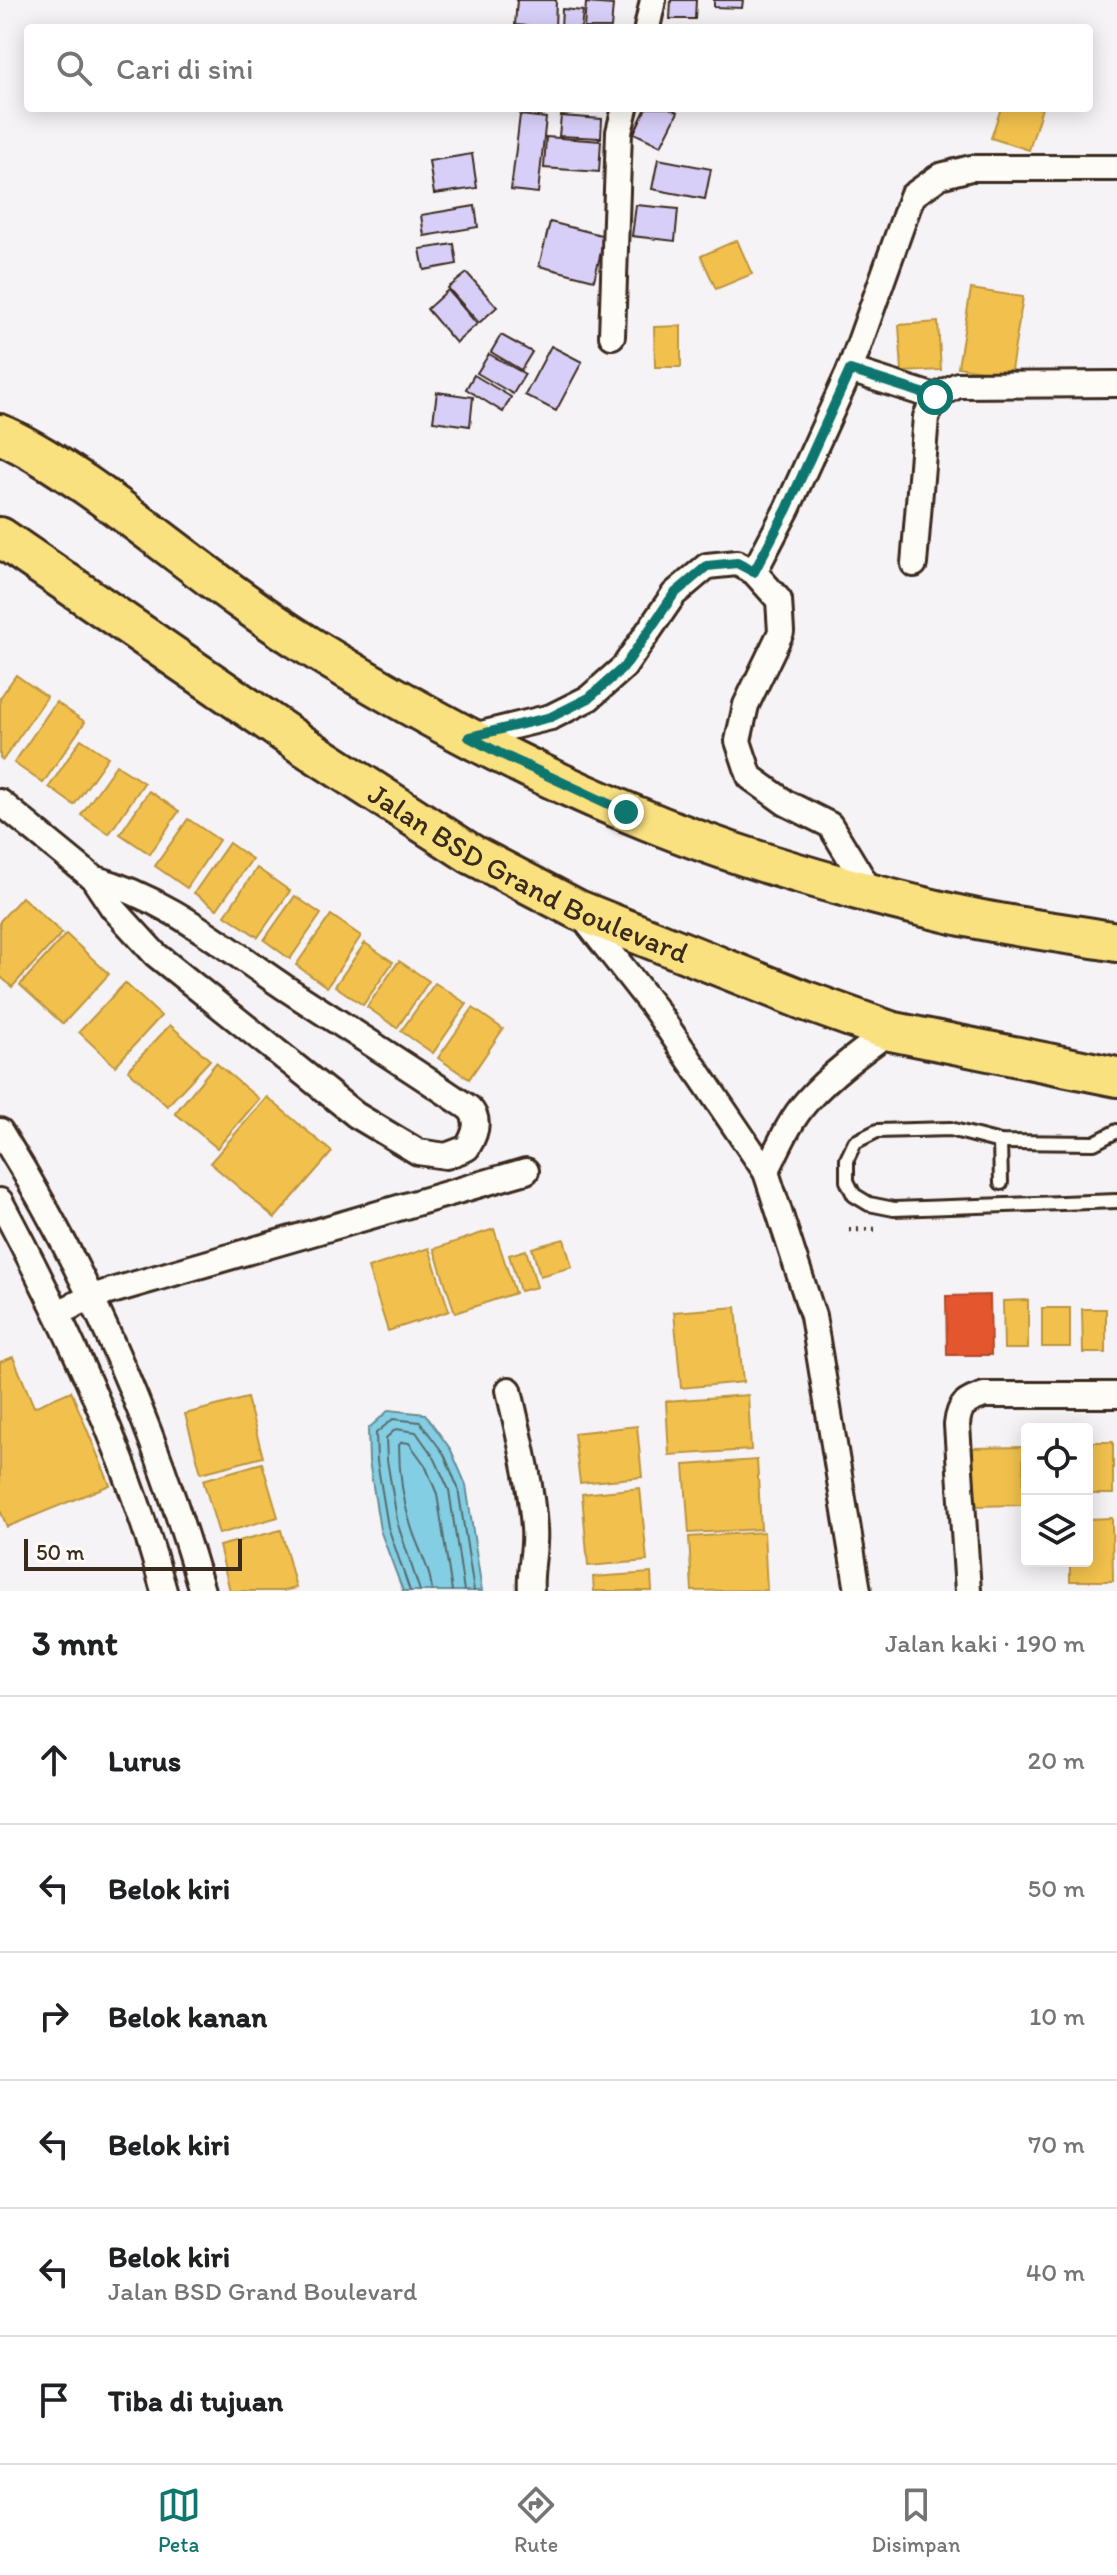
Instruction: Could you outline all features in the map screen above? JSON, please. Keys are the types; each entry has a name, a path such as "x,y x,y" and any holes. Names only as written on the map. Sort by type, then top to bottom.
{"main road":[{"path":"0,434 38,453 126,513 272,622 361,677 499,753 626,812 743,855 872,894 975,919 1117,942"},
{"name":"Jalan BSD Grand Boulevard","path":"0,537 301,744 471,854 578,910 806,1001 890,1031 1107,1074"}],"street":[{"path":"648,24 653,0"},
{"path":"612,336 618,145 624,112"},
{"path":"754,572 787,509 850,370 912,196 940,176 971,168 1117,168"},
{"path":"850,370 935,397"},
{"path":"914,564 926,417 935,397 958,385 1117,384"},
{"path":"469,737 551,717 589,698 624,667 674,594 707,566 737,563 754,572 779,600 781,632 746,705 738,741 750,777 786,803 830,825 872,894"},
{"path":"0,802 93,878 113,908 155,954 356,1115 418,1152 446,1156 467,1148 476,1126 469,1108 279,984 202,928 140,893 93,878"},
{"path":"578,910 655,1009 766,1172 813,1316 858,1591"},
{"path":"766,1172 806,1101 855,1057 890,1031"},
{"path":"0,1131 26,1173 122,1363 177,1508 202,1591"},
{"path":"58,1313 91,1297 526,1171"},
{"path":"0,1201 58,1313 108,1428 144,1523 164,1591"},
{"path":"509,1390 534,1525 531,1591"},
{"path":"968,1591 957,1425 959,1410 969,1401 984,1395 1117,1395"}],"lane":[{"path":"1117,1131 1094,1143 1000,1142 950,1129 877,1131 855,1142 847,1159 847,1181 854,1195 869,1204 894,1209 1117,1201"},
{"path":"1000,1142 1001,1183"}],"path":[{"path":"849,1230 893,1229"}],"water":[{"path":"389,1410 425,1414 451,1450 466,1485 482,1591 403,1591 380,1530 369,1461 368,1429"}],"building: Hunian":[{"path":"1000,112 1041,112 1029,150 991,138"},
{"path":"737,240 752,274 716,289 701,256"},
{"path":"971,289 1023,297 1010,376 958,367"},
{"path":"938,322 941,370 902,372 899,325"},
{"path":"681,326 681,367 655,367 654,327"},
{"path":"16,675 47,697 3,760 0,758 0,698"},
{"path":"56,702 85,722 43,783 14,763"},
{"path":"81,739 108,757 74,805 49,787"},
{"path":"116,765 144,783 109,834 81,815"},
{"path":"149,791 179,811 150,854 120,834"},
{"path":"188,819 219,840 187,888 155,866"},
{"path":"229,843 252,859 217,909 194,893"},
{"path":"257,868 290,891 258,937 225,915"},
{"path":"295,896 321,914 290,959 264,940"},
{"path":"22,897 62,933 12,987 0,976 0,921"},
{"path":"331,915 361,936 327,987 296,965"},
{"path":"66,934 109,974 63,1024 20,985"},
{"path":"365,943 393,962 363,1005 335,986"},
{"path":"399,961 429,981 397,1028 367,1007"},
{"path":"125,983 161,1016 115,1066 79,1032"},
{"path":"435,983 467,1004 433,1053 401,1031"},
{"path":"473,1008 503,1029 469,1079 438,1058"},
{"path":"170,1025 210,1060 167,1106 128,1070"},
{"path":"216,1063 259,1099 217,1148 175,1113"},
{"path":"267,1097 332,1152 275,1218 210,1163"},
{"path":"494,1229 515,1293 455,1313 434,1249"},
{"path":"564,1239 572,1267 540,1276 532,1248"},
{"path":"429,1248 449,1311 388,1331 368,1268"},
{"path":"526,1250 537,1287 520,1291 509,1255"},
{"path":"1028,1300 1028,1349 1004,1349 1003,1301"},
{"path":"736,1307 743,1382 681,1388 674,1312"},
{"path":"1042,1308 1070,1308 1070,1347 1042,1347"},
{"path":"1082,1309 1106,1309 1106,1353 1083,1353"},
{"path":"13,1357 34,1407 71,1391 110,1485 7,1527 0,1510 0,1362"},
{"path":"748,1395 751,1450 669,1455 666,1401"},
{"path":"247,1398 263,1457 201,1473 185,1414"},
{"path":"637,1426 642,1477 580,1483 574,1433"},
{"path":"1093,1442 1113,1442 1113,1494 1093,1494"},
{"path":"1021,1447 1021,1505 974,1506 973,1448"},
{"path":"757,1460 761,1529 689,1533 684,1465"},
{"path":"262,1463 278,1517 219,1534 203,1480"},
{"path":"640,1488 647,1561 588,1566 582,1494"},
{"path":"1112,1518 1113,1581 1070,1581 1070,1567 1093,1567 1093,1519"},
{"path":"281,1530 296,1588 283,1591 230,1591 219,1546"},
{"path":"764,1532 767,1590 692,1591 689,1537"},
{"path":"651,1573 652,1591 594,1591 593,1577"}],"building: Toko":[{"path":"990,1295 991,1355 947,1355 946,1296"}],"building: Lainnya":[{"path":"517,0 556,0 555,24 515,24"},
{"path":"671,0 696,0 695,19 670,19"},
{"path":"714,0 743,0 742,8 714,7"},
{"path":"586,3 613,5 611,24 584,24"},
{"path":"562,9 583,11 581,24 561,24"},
{"path":"644,112 678,112 661,146 634,133"},
{"path":"520,115 546,118 538,193 511,190"},
{"path":"561,116 602,119 601,138 559,136"},
{"path":"546,137 601,141 599,172 544,168"},
{"path":"472,154 477,188 434,194 429,161"},
{"path":"658,159 711,169 705,199 652,189"},
{"path":"636,205 678,209 675,241 632,236"},
{"path":"475,206 478,227 424,236 421,215"},
{"path":"550,222 605,236 594,280 539,266"},
{"path":"454,244 457,264 424,270 420,249"},
{"path":"467,273 497,307 479,323 448,288"},
{"path":"448,290 477,324 456,343 427,309"},
{"path":"501,335 532,352 521,370 491,352"},
{"path":"551,346 582,362 556,411 525,395"},
{"path":"489,354 525,374 513,394 477,373"},
{"path":"474,375 511,397 503,412 466,389"},
{"path":"437,392 473,397 470,426 433,421"}],"route":[{"path":"626,812 469,737 551,717 589,698 624,667 674,594 707,566 737,563 754,572 787,509 850,370 935,397"}]}
